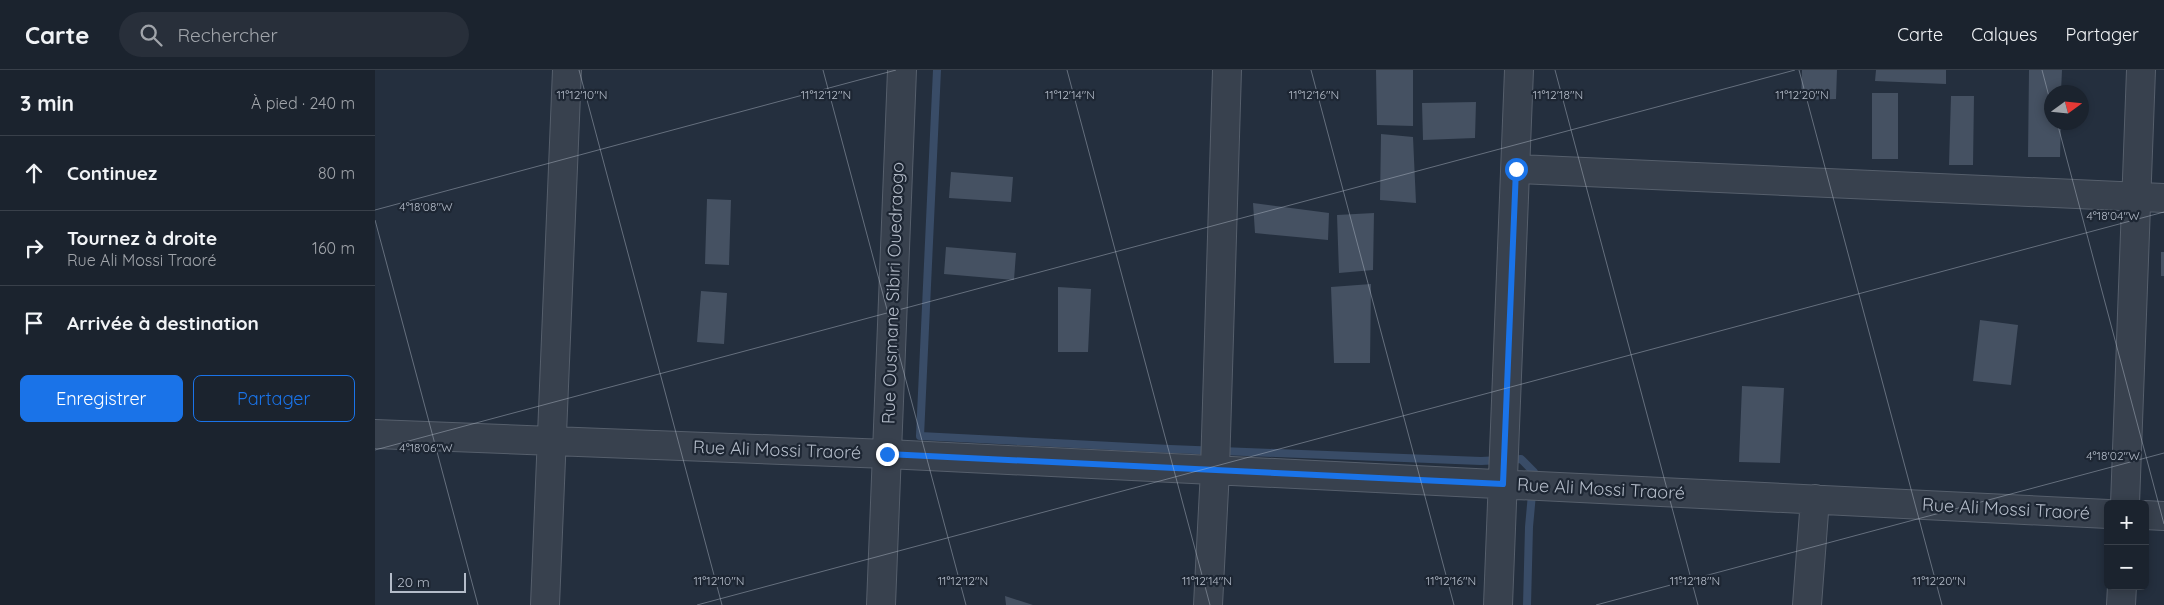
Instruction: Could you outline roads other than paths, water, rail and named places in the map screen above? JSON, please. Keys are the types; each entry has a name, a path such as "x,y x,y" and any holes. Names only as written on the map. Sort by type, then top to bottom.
{"street":[{"path":"545,605 550,442 567,70"},
{"name":"Rue Ousmane Sibiri Ouedraogo","path":"881,605 902,70"},
{"path":"1208,605 1215,470 1227,70"},
{"path":"1498,605 1519,70"},
{"path":"2125,500 2141,70"},
{"path":"1516,169 2164,198"},
{"name":"Rue Ali Mossi Traoré","path":"375,434 887,454 2104,514"},
{"path":"1807,605 1815,499"},
{"path":"2149,515 2164,516"},
{"path":"2121,605 2122,590"}],"waterway":[{"path":"937,70 920,436 1170,449 1481,461 1521,459 1534,472 1529,527 1527,605"}]}
